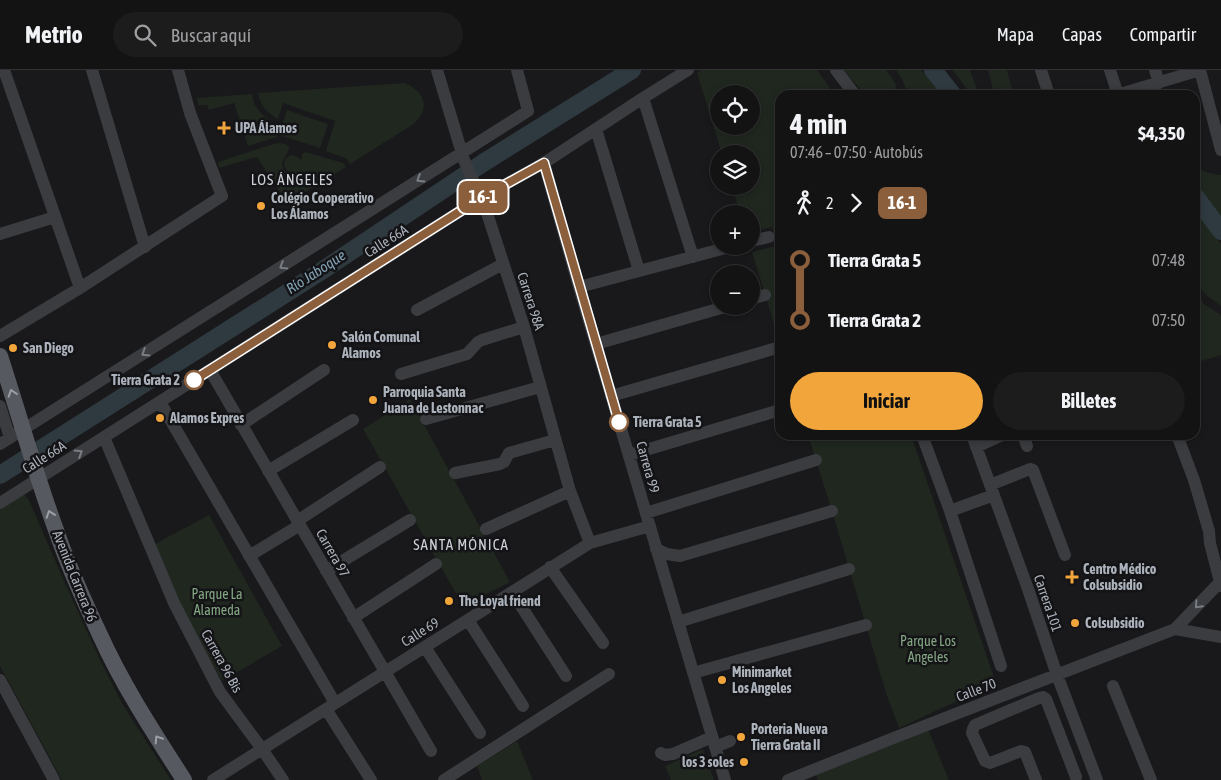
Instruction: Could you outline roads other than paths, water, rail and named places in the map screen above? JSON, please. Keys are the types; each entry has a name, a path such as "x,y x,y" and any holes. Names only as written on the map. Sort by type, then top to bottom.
{"main road":[{"name":"Avenida Carrera 96","path":"0,356 15,439 37,476 56,531 100,637 133,700 184,780"}],"street":[{"path":"4,70 80,288"},
{"path":"92,70 145,246"},
{"path":"0,336 80,288 222,196 190,113 178,70"},
{"name":"Carrera 98A","path":"437,70 462,153 480,196 524,326 570,490 590,543"},
{"path":"15,439 528,111 517,70"},
{"name":"Calle 66A","path":"0,503 37,476 160,402 480,196 544,163 688,70"},
{"path":"836,70 852,90"},
{"path":"1041,70 1047,90"},
{"path":"1110,70 1116,90"},
{"path":"1128,90 1157,76 1200,70 1216,114 1221,150"},
{"path":"643,98 693,256"},
{"path":"596,129 639,271"},
{"name":"Carrera 99","path":"544,163 724,780"},
{"path":"0,234 55,217"},
{"path":"760,239 769,237"},
{"path":"579,287 710,252"},
{"path":"417,310 503,264"},
{"path":"760,297 765,296"},
{"path":"596,344 710,311"},
{"path":"400,374 467,354 482,340 524,326"},
{"path":"612,396 775,348"},
{"name":"Carrera 97","path":"210,370 431,751"},
{"path":"241,425 324,370"},
{"path":"426,420 540,387"},
{"path":"160,402 249,556 371,780"},
{"name":"Avenida Carrera 96","path":"0,406 15,439"},
{"path":"629,454 775,411"},
{"path":"268,471 353,420"},
{"name":"Carrera 96 Bis","path":"104,437 174,603 220,692 283,780"},
{"path":"455,473 500,464 504,462 510,452 556,440"},
{"path":"924,440 950,511 1001,666"},
{"path":"1179,440 1194,480 1209,531 1210,543 1220,583"},
{"name":"Carrera 101","path":"974,441 1095,776"},
{"path":"646,513 816,460"},
{"path":"249,556 380,468"},
{"path":"950,511 1030,468 1033,470 1065,555"},
{"path":"486,529 570,490"},
{"path":"656,549 673,556 680,556 832,511"},
{"path":"326,571 410,520"},
{"name":"Calle 69","path":"213,780 590,543 650,526"},
{"path":"1209,531 1214,538 1221,558"},
{"path":"353,618 436,564"},
{"path":"550,568 603,643"},
{"path":"678,622 849,569"},
{"name":"Calle 70","path":"791,779 1175,629 1220,583"},
{"path":"512,592 566,676"},
{"path":"468,620 523,706"},
{"path":"693,673 866,625"},
{"path":"1175,629 1221,637"},
{"path":"425,647 480,733"},
{"path":"444,780 609,674"},
{"path":"0,680 54,780"},
{"path":"1113,686 1151,780"},
{"path":"1036,780 1024,751 990,763 985,761 972,733 975,726 1039,698 1046,699 1072,779 1095,776"},
{"path":"662,753 665,755 673,754 713,742 730,741"}],"waterway":[{"name":"Río Jaboque","path":"0,475 323,270 483,163 632,70"},
{"name":"Río Jaboque","path":"933,70 949,90"},
{"name":"Río Jaboque","path":"1200,203 1221,231"}],"place":[{"name":"UPA Álamos","path":"224,128"},
{"name":"Colégio Cooperativo Los Álamos","path":"261,206"},
{"name":"Salón Comunal Alamos","path":"332,345"},
{"name":"San Diego","path":"13,348"},
{"name":"Tierra Grata 2","path":"194,380"},
{"name":"Parroquia Santa Juana de Lestonnac","path":"373,400"},
{"name":"Alamos Expres","path":"160,418"},
{"name":"Tierra Grata 5","path":"619,422"},
{"name":"Centro Médico Colsubsidio","path":"1072,577"},
{"name":"The Loyal friend","path":"449,601"},
{"name":"Colsubsidio","path":"1075,623"},
{"name":"Minimarket Los Angeles","path":"722,680"},
{"name":"Porteria Nueva Tierra Grata II","path":"741,737"},
{"name":"los 3 soles","path":"744,762"}],"district":[{"name":"LOS ÁNGELES","path":"292,180"},
{"name":"SANTA MÓNICA","path":"461,545"}],"park label":[{"name":"Parque La Alameda","path":"217,602"},
{"name":"Parque Los Angeles","path":"928,650"}]}
